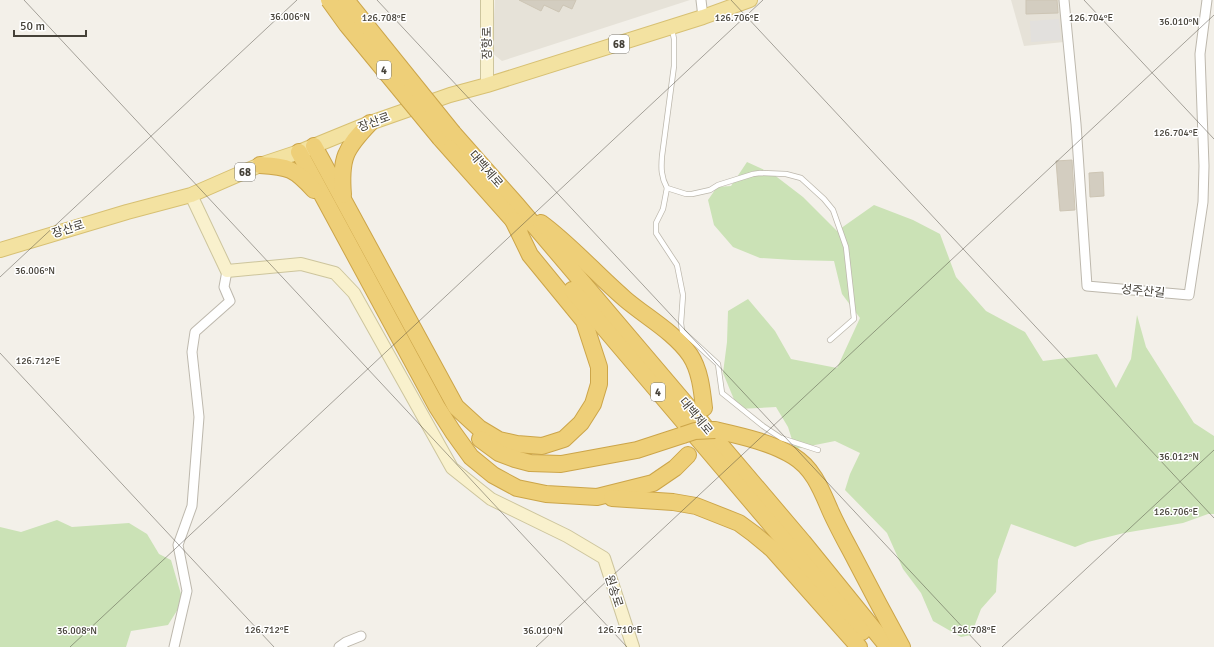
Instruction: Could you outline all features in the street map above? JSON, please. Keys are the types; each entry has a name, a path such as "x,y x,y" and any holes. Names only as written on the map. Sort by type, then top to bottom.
{"highway":[{"name":"4","path":"329,0 347,25 447,135"},
{"name":"4","path":"346,0 447,135"},
{"path":"343,200 341,174 346,152 356,137 370,123"},
{"name":"대백제로","path":"447,135 516,204 803,542 888,647"},
{"name":"대백제로","path":"447,135 513,220 875,647"},
{"path":"306,149 343,200 470,432 499,453 530,463 561,464 613,456 637,450 683,434 695,431 715,430 740,436 794,456 806,466 824,493 830,510 902,647"},
{"path":"306,149 328,206 438,407 471,457 493,475 517,488 546,494 672,502 696,506 739,523 772,549 859,647"},
{"path":"260,165 281,166 299,174 328,206"},
{"path":"516,204 554,232 609,285 677,340 690,356 696,369 702,385 704,408"},
{"path":"456,407 479,428 499,440 517,444 542,446 564,439 581,423 593,404 599,384 599,367 584,321 530,255 513,220"},
{"path":"597,497 653,483 670,472 688,455"}],"main road":[{"name":"장산로","path":"0,250 127,212 191,195 260,165 306,149 370,123 450,95 487,85 703,17 750,0"}],"street":[{"name":"장항로","path":"487,0 487,85"},
{"path":"701,0 703,17"},
{"name":"성주산길","path":"1064,0 1076,124 1087,286 1189,295 1203,202 1204,166 1200,54 1207,0"},
{"path":"174,647 187,591 178,545 192,506 199,417 192,352 195,332 230,301 224,287 227,271 191,195"},
{"name":"원송로","path":"227,271 301,264 335,273 354,294 452,468 491,499 567,536 604,558 633,647"},
{"path":"339,647 346,642 362,636"}],"lane":[{"path":"671,27 674,39 674,66 660,170 663,182 667,188 686,194 692,194 710,190 718,185 753,174 786,174 801,178 814,188 833,210 846,247 854,319 830,340"},
{"path":"667,188 663,209 656,223 656,234 677,265 683,295 680,323 682,331 718,364 722,393 763,426 781,438 818,450"}],"shaded area":[{"path":"495,0 690,0 502,61 492,53"},
{"path":"1011,0 1060,0 1064,42 1024,46"},
{"path":"1059,19 1061,40 1031,42 1030,21"}],"green space":[{"path":"747,162 773,174 803,197 837,231 874,205 913,220 940,234 956,277 986,311 1025,332 1043,361 1097,354 1116,388 1131,359 1137,315 1146,347 1194,423 1214,436 1214,514 1208,514 1183,523 1124,533 1088,542 1075,547 1011,524 998,560 996,592 981,609 971,635 961,637 933,621 921,593 903,569 887,533 845,490 850,474 860,453 835,441 795,449 788,427 776,407 738,409 723,373 727,342 728,311 748,299 775,331 791,359 837,368 860,318 842,294 834,261 760,258 733,247 714,225 708,200 717,187 731,186"},
{"path":"57,520 72,527 129,523 147,534 159,554 171,560 183,601 168,625 131,631 126,647 0,647 0,527 21,532"}],"building":[{"path":"519,0 576,0 572,9 563,5 559,12 544,5 541,11"},
{"path":"1026,0 1057,0 1058,13 1026,14"},
{"path":"1072,160 1075,210 1060,211 1056,161"},
{"path":"1103,172 1104,196 1090,197 1089,173"}]}
